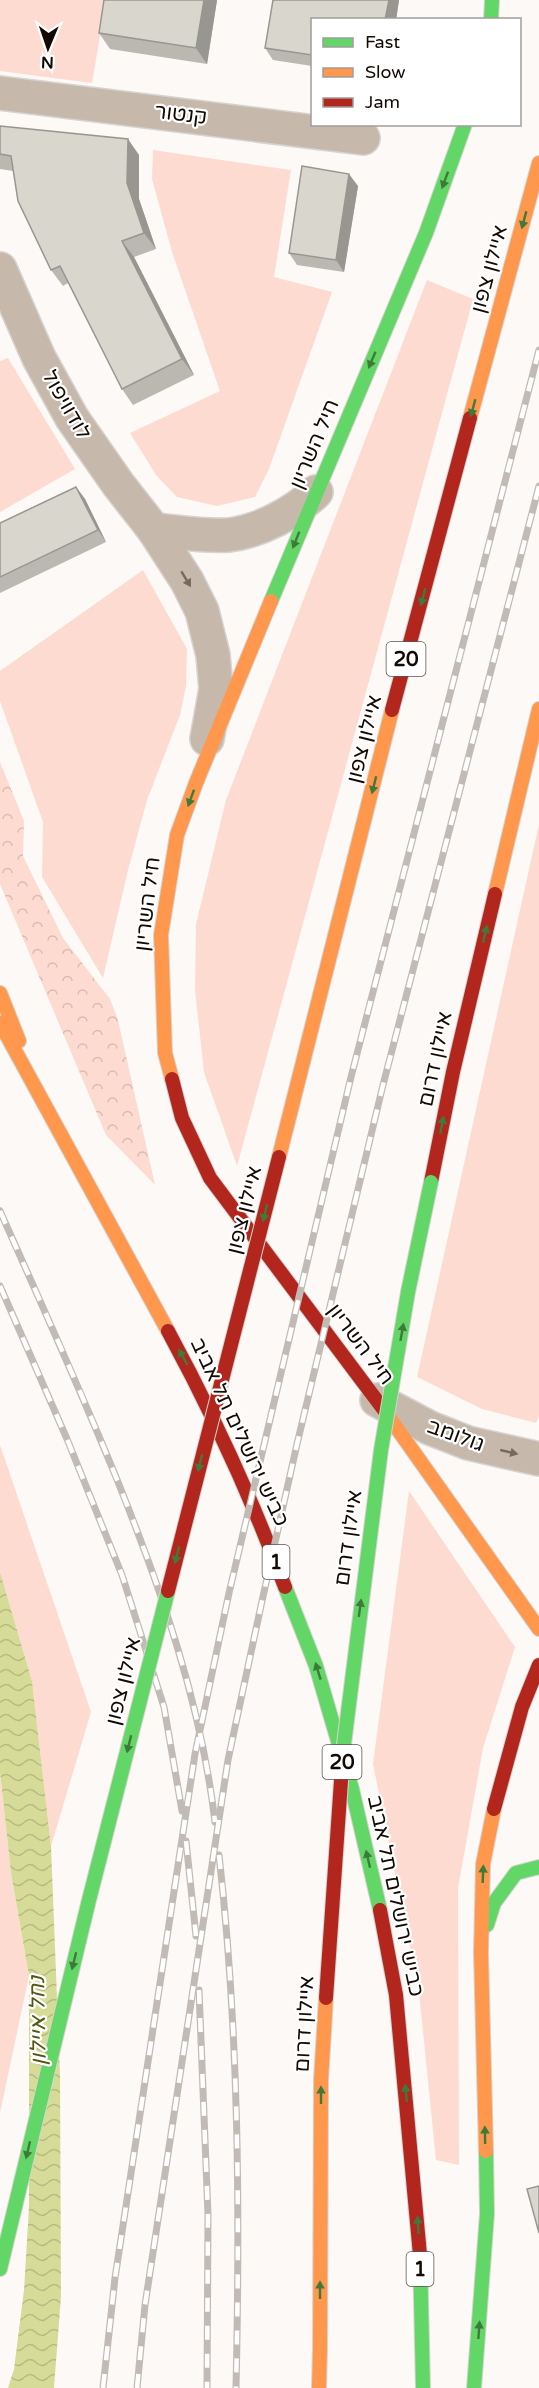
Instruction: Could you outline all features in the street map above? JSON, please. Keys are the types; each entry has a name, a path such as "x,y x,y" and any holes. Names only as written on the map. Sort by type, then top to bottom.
{"main road":[{"path":"491,18 492,0"},
{"path":"498,18 502,0"},
{"name":"חיל השריון","path":"464,126 426,233 201,770 177,835 161,935 165,1053 182,1118 210,1178 377,1400 539,1629"},
{"name":"איילון צפון","path":"0,2269 70,1975 410,645 539,164"},
{"name":"איילון דרום","path":"319,2388 321,2080 334,1860 346,1717 381,1450 408,1292 456,1060 539,709"},
{"path":"0,993 39,1093"},
{"name":"כביש ירושלים תל אביב","path":"0,1023 201,1391 260,1521 316,1666 352,1789 396,1995 420,2246 423,2388"},
{"path":"474,2388 487,2214 481,1953 485,1854 498,1789 522,1707 539,1665"},
{"path":"481,1953 488,1921 502,1889 516,1873 539,1867"}],"street":[{"name":"קנטור","path":"0,93 363,138"},
{"name":"לודוויפול","path":"0,269 39,358 72,418 118,484 154,530 187,580 202,611 213,655 216,689 201,770"},
{"path":"154,530 229,535 284,516 316,492"},
{"name":"גולומב","path":"377,1400 430,1428 468,1443 539,1459"}],"green space":[{"path":"0,0 106,0 92,83 0,71"},
{"path":"153,150 291,170 274,277 332,292 269,469 255,497 217,506 177,497 156,475 130,433 220,391 172,252 152,179"},
{"path":"427,280 473,299 237,1166 204,1072 195,990 196,924 226,800"},
{"path":"8,358 75,469 0,512 0,361"},
{"path":"143,570 187,649 186,686 180,715 147,800 103,978 42,877 43,822 0,701 0,671"},
{"path":"0,762 24,821 23,856 63,938 110,999 118,1020 155,1185 106,1135 0,884"},
{"path":"539,824 539,1417 536,1423 482,1409 417,1377"},
{"path":"0,1445 91,1712 51,1846 32,1681 0,1572"},
{"path":"409,1491 515,1647 483,1748 458,1888 459,2165 436,2160 419,1992 373,1764"},
{"path":"0,1772 11,1873 29,1976 0,2113"}],"water":[{"name":"נחל איילון","path":"0,1572 32,1681 51,1846 60,2074 61,2296 54,2388 8,2388 14,2369 24,2290 29,2207 29,1976 11,1873 0,1772"}],"building":[{"path":"104,0 204,0 196,48 99,33"},
{"path":"273,0 389,0 385,18 311,18 311,55 265,48"},
{"path":"0,126 128,139 127,183 144,233 122,241 182,359 122,389 60,266 51,270 18,201 11,156 0,154"},
{"path":"302,166 349,174 336,260 289,253"},
{"path":"76,487 98,530 0,577 0,523"},
{"path":"539,2186 539,2233 527,2189"}],"railway":[{"path":"103,2388 115,2278 195,1754 229,1593 351,1077 539,350"},
{"path":"137,2388 145,2305 228,1760 297,1444 383,1085 539,486"},
{"path":"0,1211 90,1414 150,1565 190,1691 209,1778 215,1822"},
{"path":"0,1286 67,1439 122,1575 164,1707 182,1811"},
{"path":"186,1841 196,1936"},
{"path":"219,1855 226,1921 234,2054 238,2188 236,2388"},
{"path":"199,1990 208,2215 207,2388"}],"traffic: fast":[{"path":"491,18 492,0"},
{"path":"271,601 426,233 464,126"},
{"path":"343,1752 381,1450 408,1292 431,1182"},
{"path":"285,1587 316,1666 352,1789 380,1910"},
{"path":"88,1904 168,1591"},
{"path":"487,1925 494,1903 516,1873 539,1867"},
{"path":"0,2269 88,1904"},
{"path":"474,2388 487,2214 486,2151"},
{"path":"420,2255 423,2388"}],"traffic: slow":[{"path":"470,418 539,163"},
{"path":"172,1079 165,1053 161,935 177,835 271,601"},
{"path":"495,894 539,709"},
{"path":"279,1157 392,710"},
{"path":"0,993 19,1041"},
{"path":"0,1023 168,1331"},
{"path":"384,1410 539,1629"},
{"path":"486,2151 481,1953 483,1864 494,1809"},
{"path":"320,2349 321,2080 326,1998"},
{"path":"319,2388 320,2349"}],"traffic: jam":[{"path":"392,710 470,418"},
{"path":"431,1182 453,1072 495,894"},
{"path":"172,1079 182,1118 210,1178 384,1410"},
{"path":"168,1591 279,1157"},
{"path":"168,1331 231,1457 285,1587"},
{"path":"494,1809 522,1707 539,1665"},
{"path":"326,1998 343,1752"},
{"path":"380,1910 396,1995 420,2255"}]}
